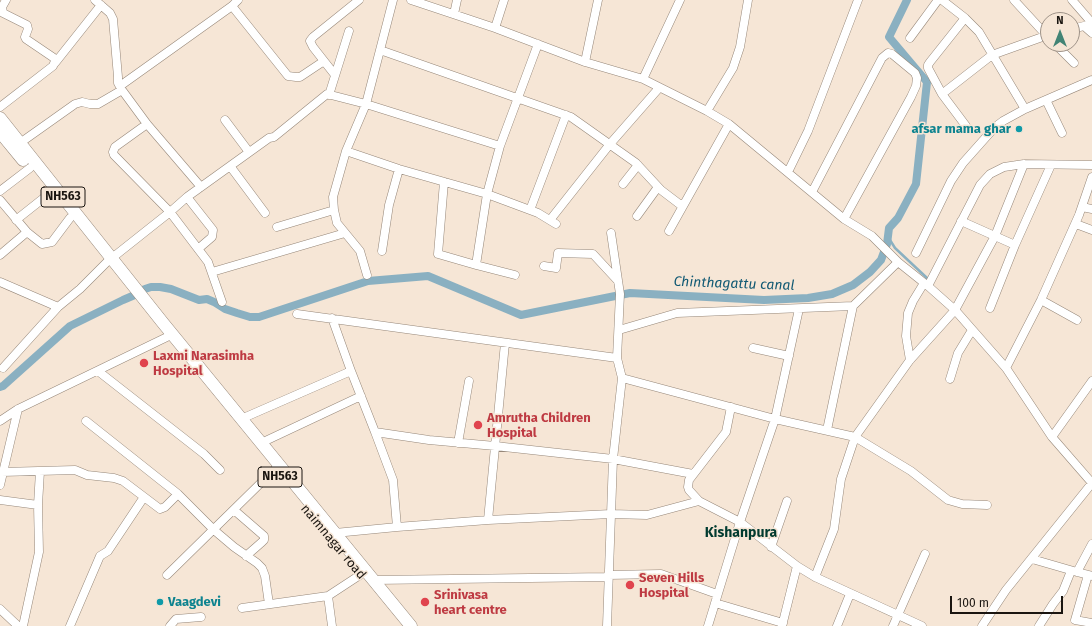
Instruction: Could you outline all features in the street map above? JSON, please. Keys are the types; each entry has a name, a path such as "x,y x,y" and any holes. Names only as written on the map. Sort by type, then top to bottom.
{"highway":[{"name":"NH563","path":"0,118 109,260"},
{"name":"NH563","path":"0,132 70,218 128,282 161,325 261,443 411,626"},
{"name":"naimnagar road","path":"161,325 167,337 274,470 403,626"}],"street":[{"path":"6,0 2,7 3,13 27,25 28,29 25,37 26,39 54,58 55,63"},
{"path":"335,75 310,41 359,0"},
{"path":"367,275 360,251 336,223 333,197 346,151 366,104 392,0"},
{"path":"411,0 495,28 585,62 643,79 730,124 844,219 872,236 955,310 1006,368 1052,437 1092,483 1006,590 982,626"},
{"path":"454,14 457,0"},
{"path":"495,28 504,0"},
{"path":"585,62 598,0"},
{"path":"643,79 680,0"},
{"path":"707,111 733,68 740,47 748,0"},
{"path":"788,172 808,131 858,0"},
{"path":"910,38 938,0"},
{"path":"942,0 965,18 979,32 1025,109"},
{"path":"1014,0 1040,28"},
{"path":"1072,0 1089,24 1092,32"},
{"path":"0,107 55,63 98,2 113,19 118,77 121,88 147,124 201,187"},
{"path":"20,143 75,104 82,102 98,104 235,3 288,76 300,76 324,61"},
{"path":"965,18 928,65 929,72 942,94 966,126"},
{"path":"329,94 349,31"},
{"path":"942,94 992,55 1040,39"},
{"path":"476,265 487,194 500,146 538,44"},
{"path":"380,50 571,117 638,165 658,187 682,206"},
{"path":"1063,52 1074,63"},
{"path":"812,192 882,58 888,53 892,54 915,73 916,86 844,219"},
{"path":"916,254 951,181 963,163 995,127 1025,109 1092,80"},
{"path":"346,151 399,169 487,194 538,213 553,222 610,144 660,88"},
{"path":"4,368 58,307 80,289 109,260 187,197 268,138 274,137 327,94 366,104 500,146"},
{"path":"1046,100 1062,133"},
{"path":"530,210 566,115"},
{"path":"225,120 249,152"},
{"path":"147,124 115,147 113,152 114,155 170,212 208,262 222,302"},
{"path":"669,231 730,124"},
{"path":"815,577 834,529 841,479 856,437 910,360 955,310 994,236 1024,164"},
{"path":"910,360 906,336 908,313 913,301 926,284 980,185 985,179 990,174 1004,167 1024,164 1092,165"},
{"path":"623,184 638,165"},
{"path":"990,308 1015,245 1050,165"},
{"path":"230,166 265,214"},
{"path":"0,191 30,168"},
{"path":"382,251 389,205 399,169"},
{"path":"1006,368 1041,300 1076,224 1092,177"},
{"path":"444,182 438,254 515,275"},
{"path":"637,216 658,187"},
{"path":"16,220 50,193"},
{"path":"187,197 213,230 212,237 198,249"},
{"path":"0,200 27,232 42,244 49,243 70,218"},
{"path":"1082,207 1092,209"},
{"path":"277,227 334,210"},
{"path":"961,221 1015,245"},
{"path":"1076,224 1092,230"},
{"path":"0,255 27,232"},
{"path":"212,272 345,233"},
{"path":"607,626 613,459 622,378 617,358 620,294 611,233"},
{"path":"544,266 556,268 558,253 593,254 618,280"},
{"path":"828,430 853,306 896,259"},
{"path":"0,282 58,307"},
{"path":"1041,300 1077,320"},
{"path":"619,330 677,313 853,306"},
{"path":"709,626 717,594 775,419 799,309"},
{"path":"297,314 617,358"},
{"path":"332,318 393,480 397,526"},
{"path":"950,379 958,353 972,330"},
{"path":"0,421 18,409 167,337"},
{"path":"488,520 504,342"},
{"path":"753,348 789,356"},
{"path":"98,371 204,454 220,470"},
{"path":"241,419 351,371"},
{"path":"622,378 775,419 856,437 911,471 948,500 962,504 987,505"},
{"path":"458,443 469,381"},
{"path":"1052,437 1092,381"},
{"path":"261,443 361,396"},
{"path":"731,407 726,432 689,480 689,490 699,500 740,522 771,547 815,577 922,626"},
{"path":"0,485 18,409"},
{"path":"86,421 178,494 214,530 234,547 257,563 262,568 265,576 270,604"},
{"path":"375,432 429,440 613,459 694,474"},
{"path":"2,472 75,470 87,475 114,478 123,481 160,509 165,507 178,494"},
{"path":"167,575 274,470"},
{"path":"23,626 39,552 38,505 40,471"},
{"path":"70,626 100,556 108,551 144,497"},
{"path":"0,500 38,505"},
{"path":"335,533 397,526 488,520 611,514 647,515 699,500"},
{"path":"771,547 787,501"},
{"path":"234,510 264,536 262,542 246,556"},
{"path":"1039,626 1092,544"},
{"path":"894,626 897,615 925,554"},
{"path":"1032,558 1074,572 1090,575 1075,620 1092,623"},
{"path":"715,603 783,625 797,566"},
{"path":"242,608 328,596 360,574"},
{"path":"374,580 661,574 717,594"},
{"path":"837,626 850,594"},
{"path":"328,596 332,626"},
{"path":"0,609 18,626"},
{"path":"170,626 176,619 201,617"}],"waterway":[{"name":"Chinthagattu canal","path":"0,387 3,386 70,326 151,287 171,289 199,300 207,299 225,309 250,317 259,317 368,281 428,276 521,315 630,293 764,300 808,298 832,294 853,285 870,272 881,260 887,244 889,228 898,218 916,184 927,82 889,37 907,0"},
{"path":"888,233 895,248 927,278"}],"place":[{"name":"afsar mama ghar","path":"1019,129"},
{"name":"Laxmi Narasimha Hospital","path":"144,363"},
{"name":"Amrutha Children Hospital","path":"478,425"},
{"name":"Seven Hills Hospital","path":"630,585"},
{"name":"Vaagdevi","path":"160,602"},
{"name":"Srinivasa heart centre","path":"425,602"}],"district":[{"name":"Kishanpura","path":"741,533"}]}
